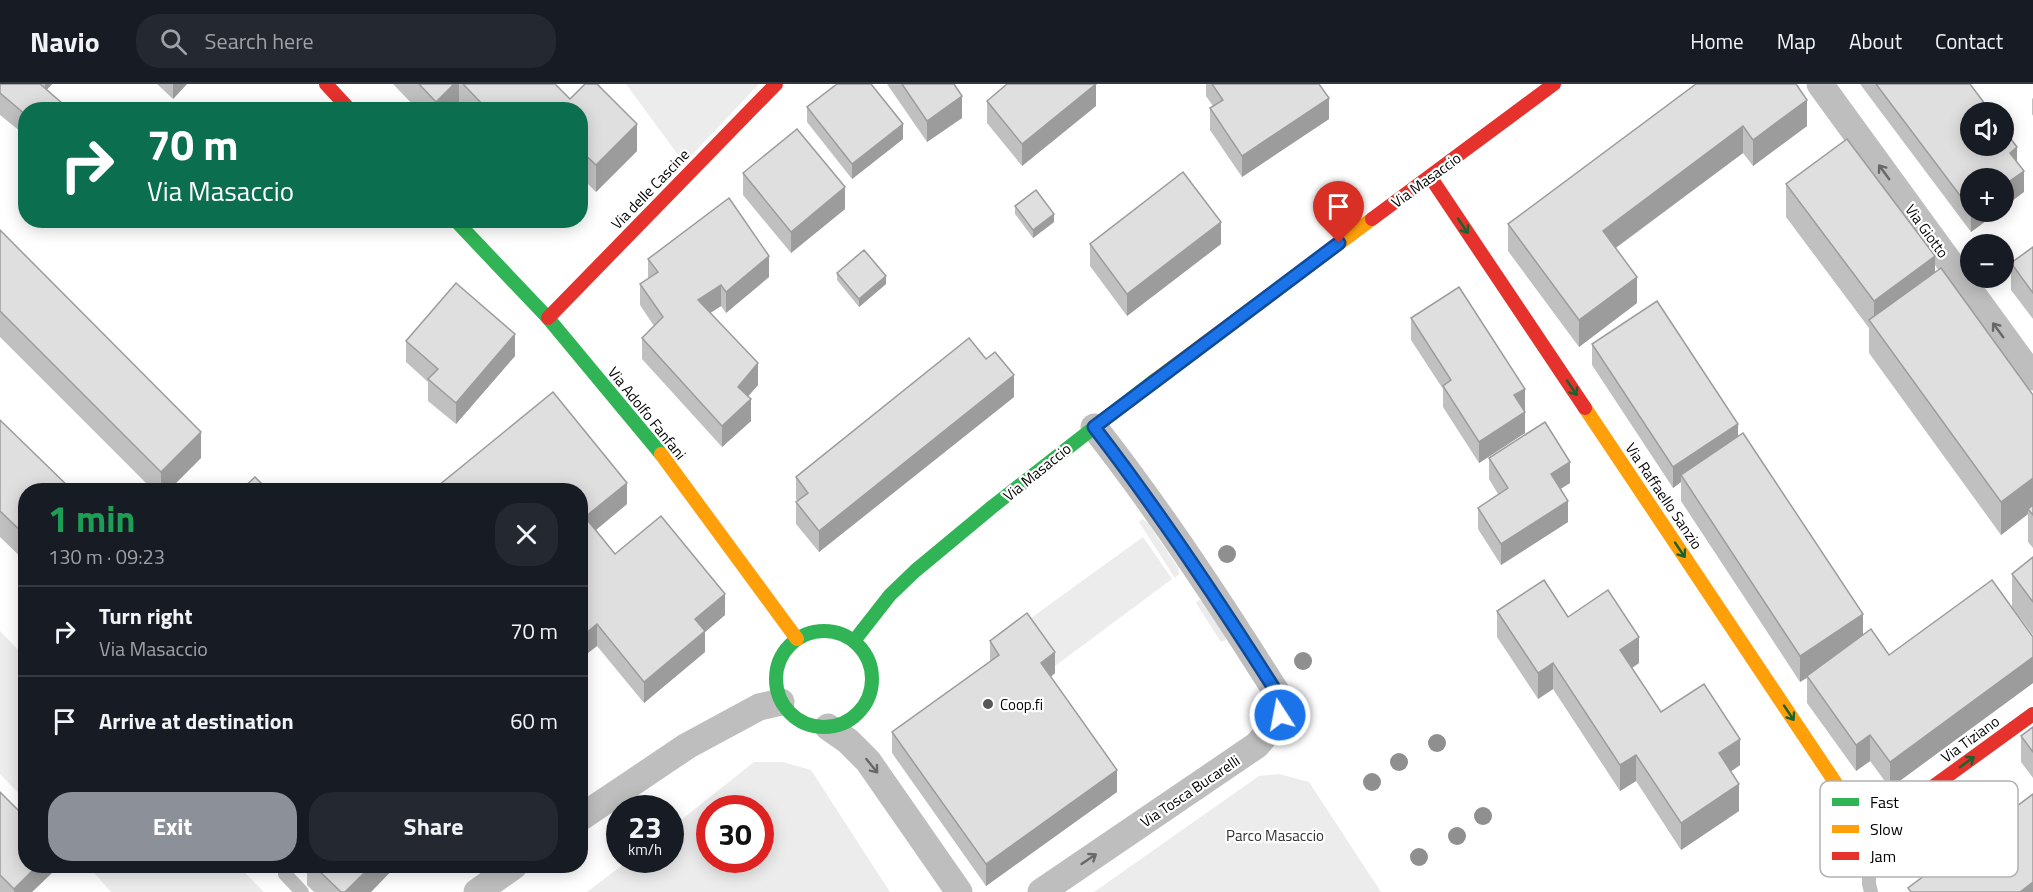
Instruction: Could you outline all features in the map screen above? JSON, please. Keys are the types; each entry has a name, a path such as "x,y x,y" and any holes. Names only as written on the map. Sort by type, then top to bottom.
{"street":[{"path":"326,84 343,102"},
{"name":"Via delle Cascine","path":"548,318 776,84"},
{"name":"Via Masaccio","path":"854,641 890,595 915,571 1094,427 1339,243 1431,178 1554,84"},
{"name":"Via Giotto","path":"1820,84 2033,377"},
{"name":"Via Raffaello Sanzio","path":"1431,178 1834,781"},
{"name":"Via Adolfo Fanfani","path":"463,228 548,318 663,456 797,639"},
{"name":"Via Tosca Bucarelli","path":"1041,892 1257,745 1274,725 1284,704 1202,577 1094,427"},
{"path":"821,631 843,635 854,641 866,656 872,675 867,700 860,711 850,720 828,728 815,727 802,722 786,710 777,693 775,679 782,656 797,639 806,634 821,631"},
{"path":"588,813 687,746 759,707 781,702"},
{"name":"Via Tiziano","path":"1941,781 2033,714"},
{"path":"828,728 848,741 868,761 959,892"},
{"path":"477,892 504,873"}],"lane":[{"path":"285,873 302,892"},
{"path":"1869,877 1871,892"}],"green space":[{"path":"626,84 759,84 684,163"},
{"path":"1142,519 1148,523 1178,568 1179,574 1175,578 1139,522"},
{"path":"1143,537 1172,579 1055,666 1024,623"},
{"path":"1199,600 1202,601 1226,640 1221,642 1196,603"},
{"path":"0,631 18,650 18,793 0,774"},
{"path":"754,762 783,762 811,770 890,892 587,892 612,873 684,873 684,818 696,808 696,873 774,873 774,795 712,795"},
{"name":"Parco Masaccio","path":"1279,774 1309,782 1381,892 1094,892 1259,776"},
{"path":"94,873 245,873 264,892 111,892"}],"building":[{"path":"0,84 40,84 61,102 18,102 18,108 0,93"},
{"path":"419,84 454,84 436,102"},
{"path":"463,84 555,84 570,99 585,84 597,84 637,124 596,165 588,158 588,102 480,102"},
{"path":"837,84 871,84 903,124 852,164 807,107"},
{"path":"902,84 954,84 962,96 927,121"},
{"path":"1007,84 1096,84 1022,144 987,101"},
{"path":"1212,84 1319,84 1329,98 1242,156 1210,108 1223,100"},
{"path":"1696,84 1796,84 1807,100 1753,140 1743,126 1603,231 1637,277 1579,320 1508,224"},
{"path":"1876,84 1970,84 1984,102 1960,102 1960,156 2012,156 2024,171 2014,178 2014,168 1960,168 1960,195"},
{"path":"797,129 845,187 791,232 743,173"},
{"path":"1847,139 1935,256 1874,301 1786,184"},
{"path":"1183,172 1221,222 1127,294 1090,244"},
{"path":"1036,190 1054,214 1033,230 1015,206"},
{"path":"729,198 769,256 726,292 721,285 698,300 758,363 738,387 751,399 722,426 642,338 663,317 640,284 658,272 648,259"},
{"path":"0,230 201,432 161,472 0,311"},
{"path":"2033,247 2033,293 2014,267 2014,261"},
{"path":"864,250 886,276 859,299 837,273"},
{"path":"1941,268 2033,395 2033,478 2001,502 1869,320"},
{"path":"456,283 515,334 456,403 428,379 438,369 406,341"},
{"path":"1459,287 1525,389 1514,395 1525,412 1479,442 1443,386 1451,380 1411,318"},
{"path":"1657,301 1738,424 1673,467 1592,344"},
{"path":"969,338 986,359 995,352 1014,375 819,531 796,502 808,493 796,477"},
{"path":"553,392 627,483 588,515 588,483 442,483"},
{"path":"0,420 65,483 18,483 18,528 0,511"},
{"path":"1545,422 1570,462 1551,474 1568,501 1501,544 1478,508 1508,488 1489,458"},
{"path":"1743,433 1863,614 1800,656 1681,475"},
{"path":"255,477 261,483 249,483"},
{"path":"2033,505 2033,515 2028,509"},
{"path":"661,516 725,594 695,619 705,631 644,682 597,624 588,631 588,521 615,554"},
{"path":"2033,557 2033,602 2012,574"},
{"path":"1544,580 1568,617 1608,590 1639,637 1620,650 1661,712 1704,684 1740,739 1719,753 1739,784 1681,823 1636,755 1620,765 1553,663 1538,673 1497,611"},
{"path":"1992,580 2033,637 2033,657 1890,762 1870,735 1856,745 1807,676 1871,629 1889,655"},
{"path":"1027,613 1055,652 1041,663 1117,770 986,864 892,732 999,655 990,641"},
{"path":"2033,727 2033,752 2021,736"},
{"path":"0,792 18,810 18,873 30,873 14,889 0,875"},
{"path":"2033,794 2033,882 2020,892 1911,892 1908,888 1923,877 2018,877 2018,805"},
{"path":"321,873 364,873 345,892 341,892"}],"traffic: fast":[{"path":"463,228 548,318 661,454"},
{"path":"854,641 890,595 915,571 992,507 1155,380"},
{"path":"824,631 842,635 858,645 868,661 872,679 868,697 858,713 842,723 824,727 806,723 790,713 780,697 776,679 780,661 790,645 806,635 824,631"}],"traffic: slow":[{"path":"1155,380 1372,219"},
{"path":"1585,408 1834,781"},
{"path":"661,454 797,639"}],"traffic: jam":[{"path":"326,84 343,102"},
{"path":"548,318 776,84"},
{"path":"1372,219 1554,84"},
{"path":"1431,178 1585,408"},
{"path":"1941,781 2033,714"}],"place":[{"name":"Coop.fi","path":"988,704"}],"route":[{"path":"1280,715 1284,704 1247,645 1202,577 1094,427 1339,243"}]}
